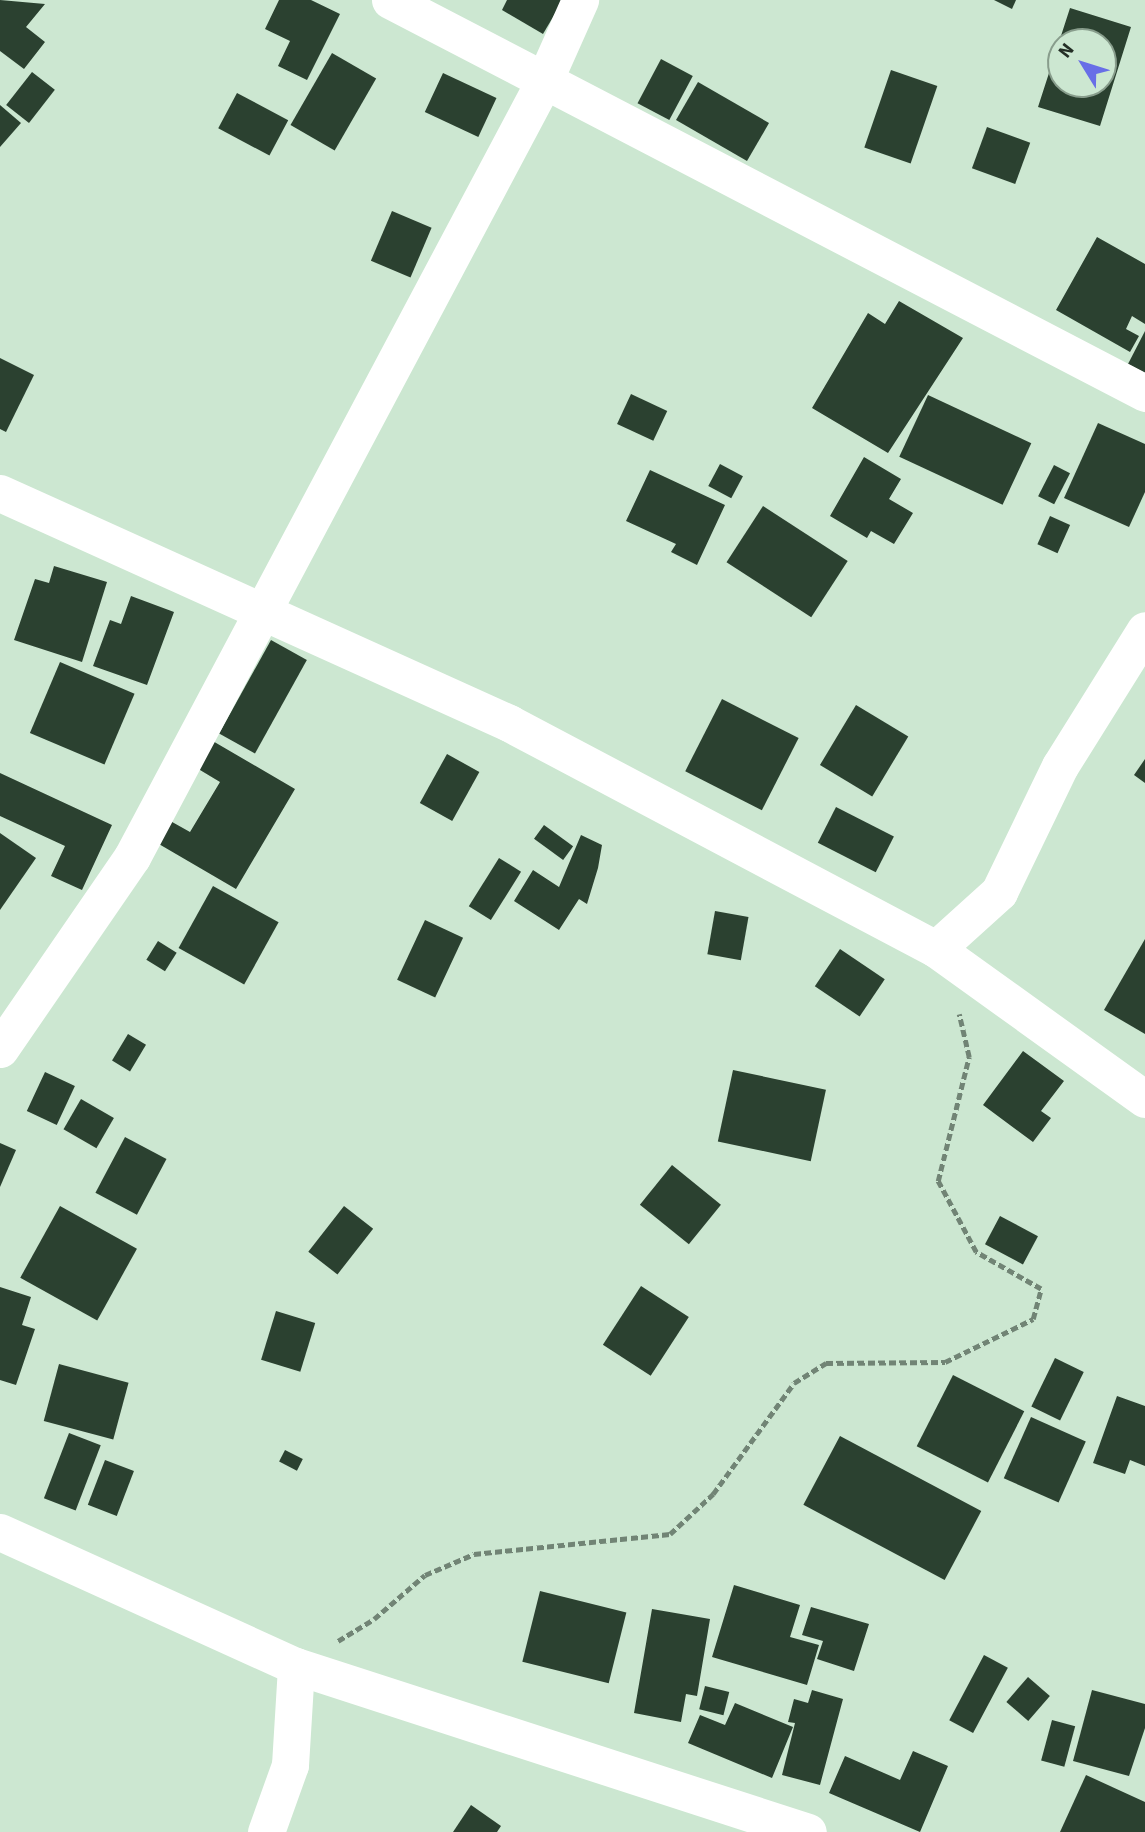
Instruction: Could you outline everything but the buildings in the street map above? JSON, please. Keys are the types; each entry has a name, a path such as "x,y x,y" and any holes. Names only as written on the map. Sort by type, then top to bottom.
{"street":[{"path":"390,0 1145,393"},
{"path":"0,1049 132,857 544,81 580,0"},
{"path":"0,493 262,615 509,723 936,949 1145,1099"},
{"path":"936,949 999,892 1060,766 1145,630"},
{"path":"0,1532 296,1666 808,1832"},
{"path":"266,1832 290,1765 296,1666"}],"path":[{"path":"296,1666 374,1619 425,1574 474,1554 670,1534 713,1494 794,1383 826,1363 945,1362 1033,1319 1041,1289 976,1252 938,1181 969,1057 958,1009"}]}
